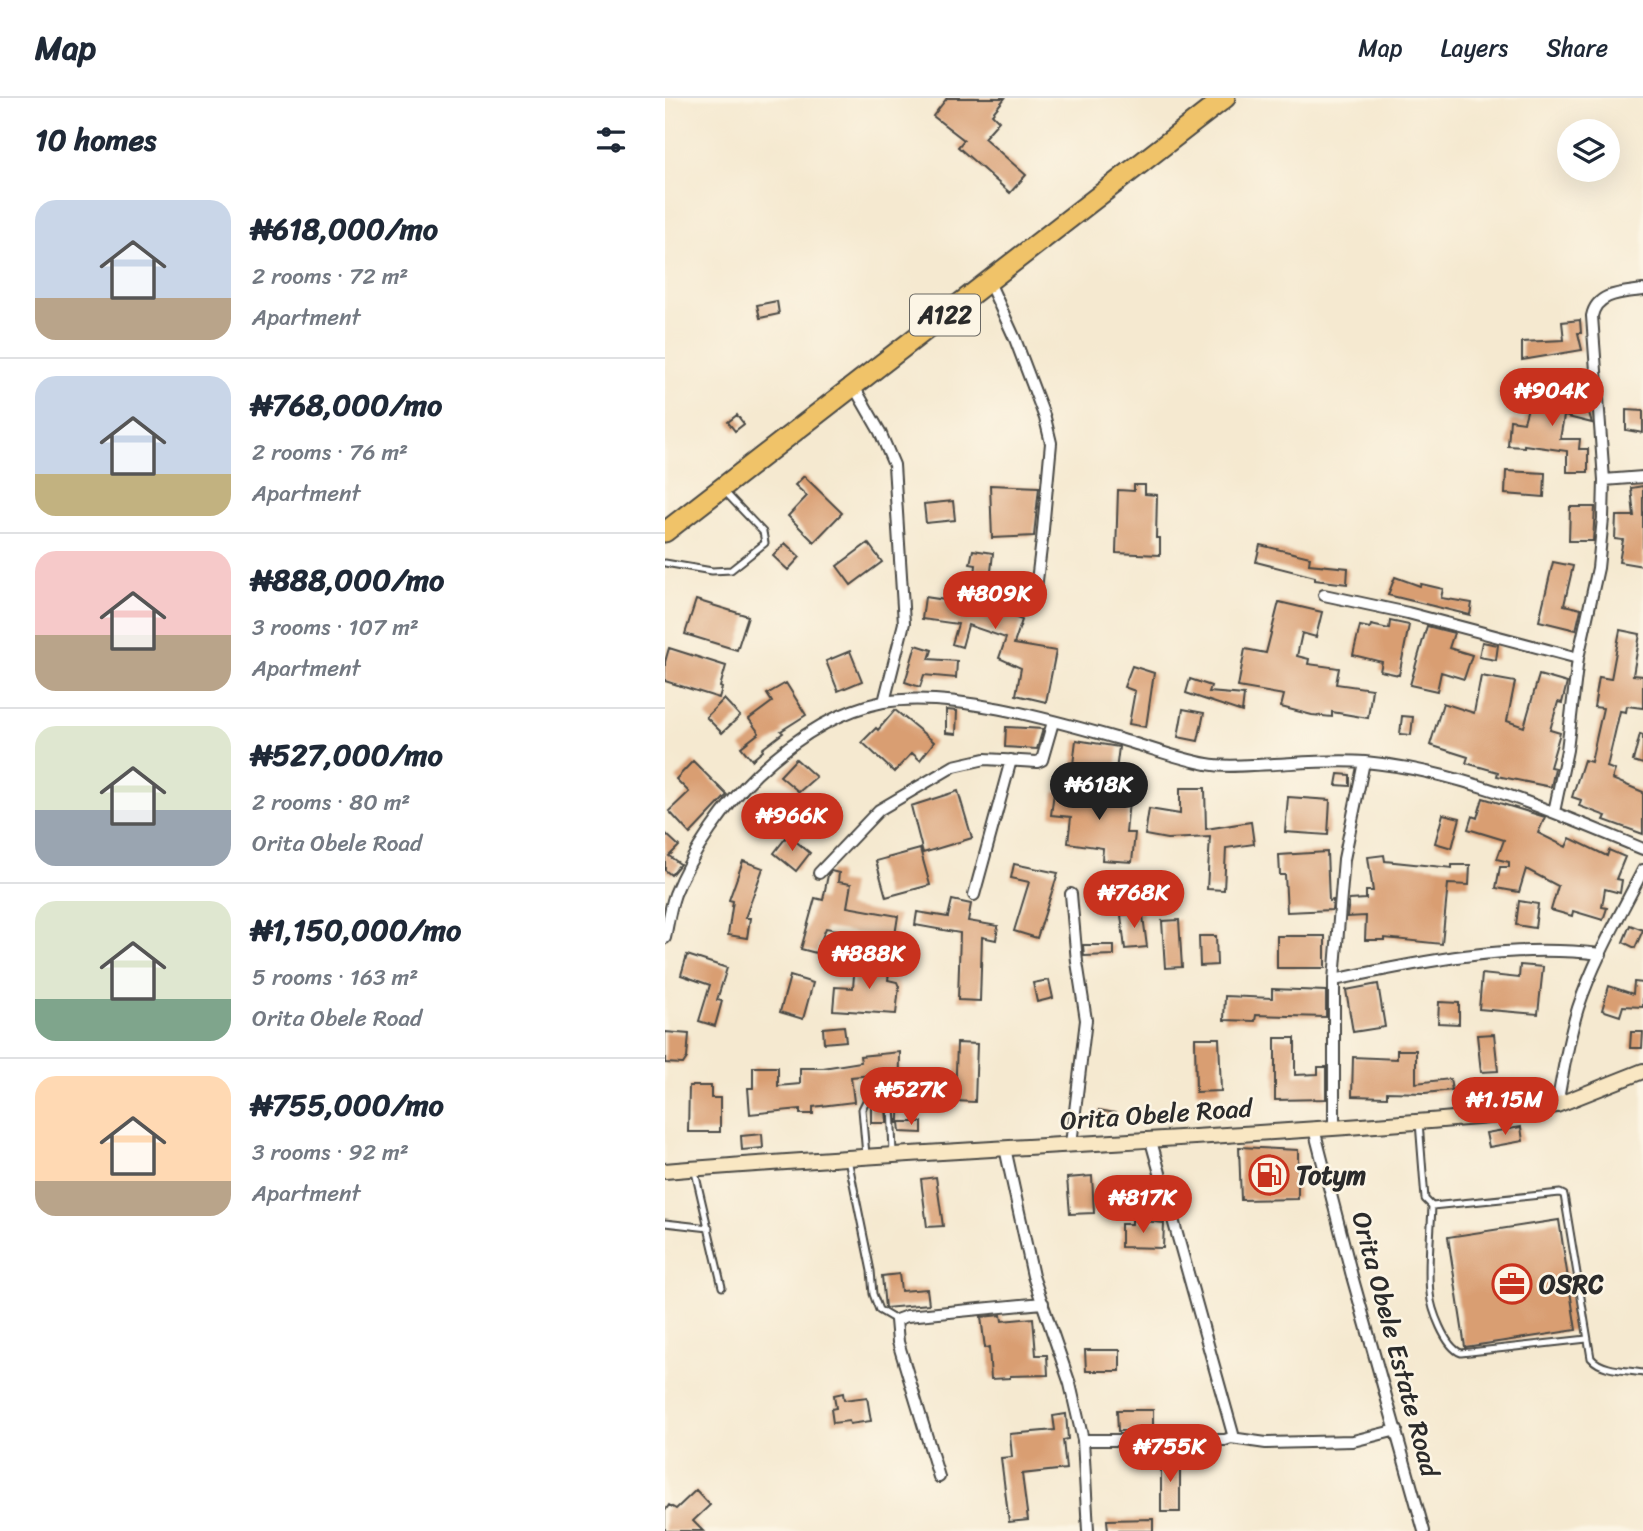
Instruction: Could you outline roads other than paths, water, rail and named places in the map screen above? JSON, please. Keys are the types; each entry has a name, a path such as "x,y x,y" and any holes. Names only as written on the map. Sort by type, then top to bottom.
{"highway":[{"name":"A122","path":"665,533 1225,98"}],"main road":[{"name":"Orita Obele Road","path":"665,1171 1151,1141 1517,1113 1557,1105 1643,1071"}],"street":[{"path":"989,282 1031,379 1051,443 1035,597"},
{"path":"1554,812 1567,750 1578,658 1598,568 1603,518 1604,480 1592,316 1594,307 1601,300 1643,290"},
{"path":"853,385 880,432 894,466 904,623 884,702"},
{"path":"1604,480 1643,477"},
{"path":"1324,595 1408,613 1578,658"},
{"path":"665,938 675,895 689,865 744,787 769,762 820,726 858,708 915,699 944,701 1053,722 1211,765 1364,762 1461,780 1554,812 1643,849"},
{"path":"819,873 867,820 907,792 954,766 971,760 1042,761 1053,722"},
{"path":"974,895 1011,760"},
{"path":"1334,1127 1334,980 1344,859 1364,762"},
{"path":"1557,1105 1578,1008 1601,954 1643,870"},
{"path":"1071,894 1086,1020 1071,1144"},
{"path":"1334,980 1411,964 1497,951 1572,951 1601,954"},
{"name":"Orita Obele Estate Road","path":"1314,1129 1352,1276 1424,1531"},
{"path":"1151,1141 1233,1429 1231,1438"},
{"path":"1005,1148 1031,1264 1070,1384 1083,1440 1088,1531"},
{"path":"939,1478 898,1342 896,1321 907,1316 1043,1303"},
{"path":"1083,1440 1231,1438 1266,1443 1353,1441 1397,1430"}],"lane":[{"path":"665,563 712,571 730,570 765,543 763,532 721,488"},
{"path":"867,1158 862,1109 866,1101 885,1100 891,1104 893,1156"},
{"path":"1419,1122 1425,1199 1432,1206 1430,1294 1448,1343 1461,1353 1587,1339"},
{"path":"848,1159 871,1270 873,1294 879,1310 896,1321"},
{"path":"695,1169 722,1287"},
{"path":"1432,1206 1560,1193 1564,1195 1591,1359 1596,1364 1643,1373"},
{"path":"665,1223 709,1228"}],"place":[{"name":"Totym","path":"1269,1175"},
{"name":"OSRC","path":"1512,1284"}]}
